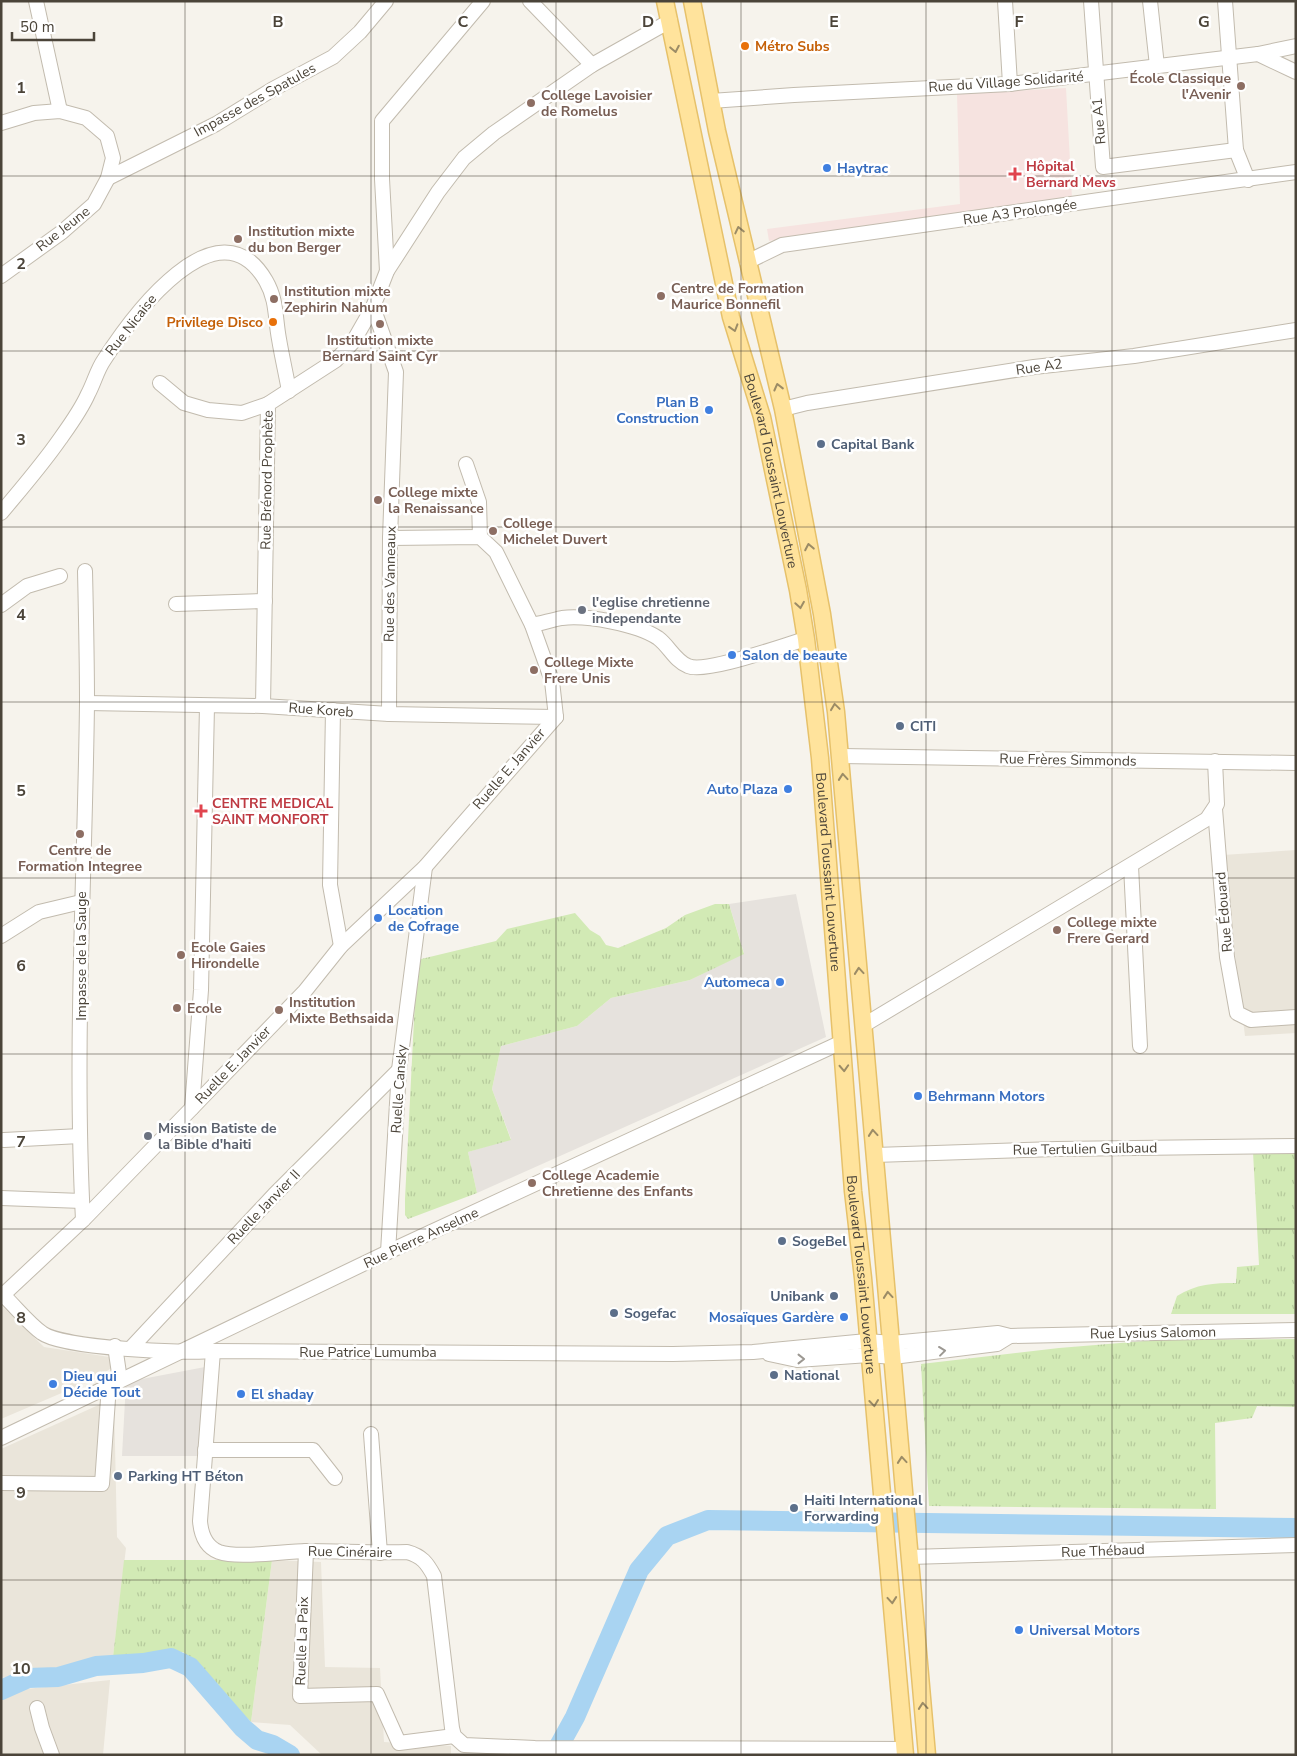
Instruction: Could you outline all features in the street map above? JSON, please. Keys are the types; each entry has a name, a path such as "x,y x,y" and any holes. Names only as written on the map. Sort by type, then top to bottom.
{"main road":[{"name":"Boulevard Toussaint Louverture","path":"665,1 731,318 762,417 798,590 806,639 820,758 842,1042 904,1752"},
{"name":"Boulevard Toussaint Louverture","path":"692,1 711,101 747,262 783,409 822,614 841,756 927,1755"},
{"path":"686,107 711,101"},
{"path":"820,758 841,756"}],"street":[{"path":"36,1 60,111"},
{"name":"Impasse des Spatules","path":"108,178 216,124 272,89 333,57 360,32 386,1"},
{"path":"388,271 382,179 382,121 483,1"},
{"path":"530,1 592,65"},
{"path":"1005,1 1010,84"},
{"name":"Rue A1","path":"1091,1 1103,167 1236,150"},
{"path":"1150,1 1157,66"},
{"path":"1225,1 1236,150 1248,180"},
{"name":"Rue Brénord Prophète","path":"263,706 268,404 336,360 353,342 373,307 388,271 438,192 464,158 494,133 592,65 670,21"},
{"name":"Rue du Village Solidarité","path":"711,101 1010,84 1229,59 1296,46"},
{"path":"1258,54 1296,72"},
{"name":"Rue Jeune","path":"1,123 34,113 60,111 86,118 107,136 113,158 108,178 94,204 62,232 1,276"},
{"name":"Rue A3 Prolongée","path":"747,262 782,245 1296,172"},
{"name":"Rue Nicaise","path":"1,513 60,440 87,397 103,361 151,297 180,270 204,257 223,253 242,256 256,268 266,281 276,303 278,337 289,391"},
{"name":"Rue des Vanneaux","path":"373,307 396,372 390,538 389,714"},
{"name":"Rue A2","path":"783,409 807,403 1034,367 1134,356 1296,330"},
{"path":"160,383 184,403 208,410 242,413 268,404"},
{"path":"466,464 479,502 480,537"},
{"path":"390,538 480,537 496,552 532,625 552,681 556,717"},
{"name":"Impasse de la Sauge","path":"83,1220 80,1136 81,902 87,703 85,571"},
{"path":"1,605 26,586 60,576"},
{"path":"176,604 265,600"},
{"path":"532,625 564,618 600,620 648,632 661,640 676,657 689,667 711,668 806,639"},
{"name":"Rue Koreb","path":"87,703 263,706 389,714 556,717"},
{"path":"192,1108 201,990 207,706"},
{"path":"333,710 330,885 341,946"},
{"name":"Ruelle E. Janvier","path":"2,1294 83,1220 305,991 341,946 424,867 556,717"},
{"name":"Rue Frères Simmonds","path":"841,756 1296,763"},
{"name":"Rue Édouard","path":"1215,761 1215,809 1227,958 1237,1013 1251,1020 1296,1017"},
{"path":"864,1025 1131,866 1207,819 1215,809"},
{"path":"1131,866 1140,1046"},
{"name":"Ruelle Cansky","path":"388,1252 399,1070 424,867"},
{"path":"1,936 39,912 81,902"},
{"name":"Rue Pierre Anselme","path":"1,1438 388,1252 842,1042"},
{"name":"Ruelle Janvier II","path":"132,1348 274,1195 399,1070"},
{"path":"4,1140 80,1136"},
{"name":"Rue Tertulien Guilbaud","path":"875,1155 1057,1149 1296,1146"},
{"path":"1,1198 82,1201"},
{"name":"Rue Patrice Lumumba","path":"2,1294 44,1334 68,1342 180,1353 213,1351 673,1354 868,1348 893,1350"},
{"name":"Rue Lysius Salomon","path":"893,1350 997,1344 1010,1336 1296,1330"},
{"path":"1,1483 102,1484 115,1382 115,1346"},
{"name":"Rue Cinéraire","path":"213,1351 200,1521 201,1530 208,1545 219,1552 233,1554 306,1551 407,1552 415,1554 427,1563 434,1576 454,1736"},
{"path":"371,1434 380,1553"},
{"path":"205,1450 313,1450 335,1478"},
{"name":"Rue Thébaud","path":"910,1553 1296,1545"},
{"name":"Ruelle La Paix","path":"306,1551 300,1696 377,1694 399,1743 454,1736"},
{"path":"37,1708 52,1755"},
{"path":"454,1736 464,1745 535,1748 904,1752"}],"shaded area":[{"name":"Hôpital Bernard Mevs","path":"1066,88 1072,198 769,241 767,229 960,204 957,94"},
{"path":"1296,850 1296,1033 1245,1036 1223,855"},
{"path":"796,894 826,1037 477,1193 468,1152 511,1139 492,1089 501,1046 577,1026 611,998 690,980 744,953 729,904"},
{"path":"1,1305 44,1347 123,1359 99,1377 1,1419"},
{"path":"205,1367 203,1456 122,1456 126,1382"},
{"path":"114,1398 117,1537 126,1548 113,1657 1,1678 1,1449"},
{"path":"272,1560 321,1562 325,1667 380,1668 384,1742 451,1746 451,1755 322,1755 290,1725 251,1722"},
{"path":"110,1680 103,1755 1,1755 1,1695 17,1690"}],"green space":[{"path":"715,904 729,904 744,954 690,980 611,998 577,1026 501,1046 492,1089 511,1140 468,1152 477,1193 408,1219 405,1215 405,1199 417,960 496,941 507,929 575,913 590,930 600,936 606,945 618,948 666,928 685,915"},
{"path":"1253,1152 1296,1152 1296,1314 1171,1314 1177,1296 1184,1292 1205,1285 1236,1283 1237,1267 1259,1265"},
{"path":"1296,1339 1296,1407 1257,1406 1252,1418 1215,1423 1216,1509 929,1506 921,1364 1059,1348 1157,1340"},
{"path":"124,1560 272,1560 251,1722 183,1652 113,1657"}],"waterway":[{"path":"554,1755 575,1717 639,1570 667,1536 708,1520 1296,1528"},
{"path":"1,1690 28,1678 58,1677 96,1666 143,1663 171,1658 190,1667 243,1728 257,1740 273,1745 290,1755"}],"place":[{"name":"Métro Subs","path":"745,46"},
{"name":"École Classique l'Avenir","path":"1241,86"},
{"name":"College Lavoisier de Romelus","path":"531,103"},
{"name":"Haytrac","path":"827,168"},
{"name":"Hôpital Bernard Mevs","path":"1015,174"},
{"name":"Institution mixte du bon Berger","path":"238,239"},
{"name":"Centre de Formation Maurice Bonnefil","path":"661,296"},
{"name":"Institution mixte Zephirin Nahum","path":"274,299"},
{"name":"Privilege Disco","path":"273,322"},
{"name":"Institution mixte Bernard Saint Cyr","path":"380,324"},
{"name":"Plan B Construction","path":"709,410"},
{"name":"Capital Bank","path":"821,444"},
{"name":"College mixte la Renaissance","path":"378,500"},
{"name":"College Michelet Duvert","path":"493,531"},
{"name":"l'eglise chretienne independante","path":"582,610"},
{"name":"Salon de beaute","path":"732,655"},
{"name":"College Mixte Frere Unis","path":"534,670"},
{"name":"CITI","path":"900,726"},
{"name":"Auto Plaza","path":"788,789"},
{"name":"CENTRE MEDICAL SAINT MONFORT","path":"201,811"},
{"name":"Centre de Formation Integree","path":"80,834"},
{"name":"Location de Cofrage","path":"378,918"},
{"name":"College mixte Frere Gerard","path":"1057,930"},
{"name":"Ecole Gaies Hirondelle","path":"181,955"},
{"name":"Automeca","path":"780,982"},
{"name":"Ecole","path":"177,1008"},
{"name":"Institution Mixte Bethsaida","path":"279,1010"},
{"name":"Behrmann Motors","path":"918,1096"},
{"name":"Mission Batiste de la Bible d'haiti","path":"148,1136"},
{"name":"College Academie Chretienne des Enfants","path":"532,1183"},
{"name":"SogeBel","path":"782,1241"},
{"name":"Unibank","path":"834,1296"},
{"name":"Sogefac","path":"614,1313"},
{"name":"Mosaïques Gardère","path":"844,1317"},
{"name":"National","path":"774,1375"},
{"name":"Dieu qui Décide Tout","path":"53,1384"},
{"name":"El shaday","path":"241,1394"},
{"name":"Parking HT Béton","path":"118,1476"},
{"name":"Haiti International Forwarding","path":"794,1508"},
{"name":"Universal Motors","path":"1019,1630"}]}
